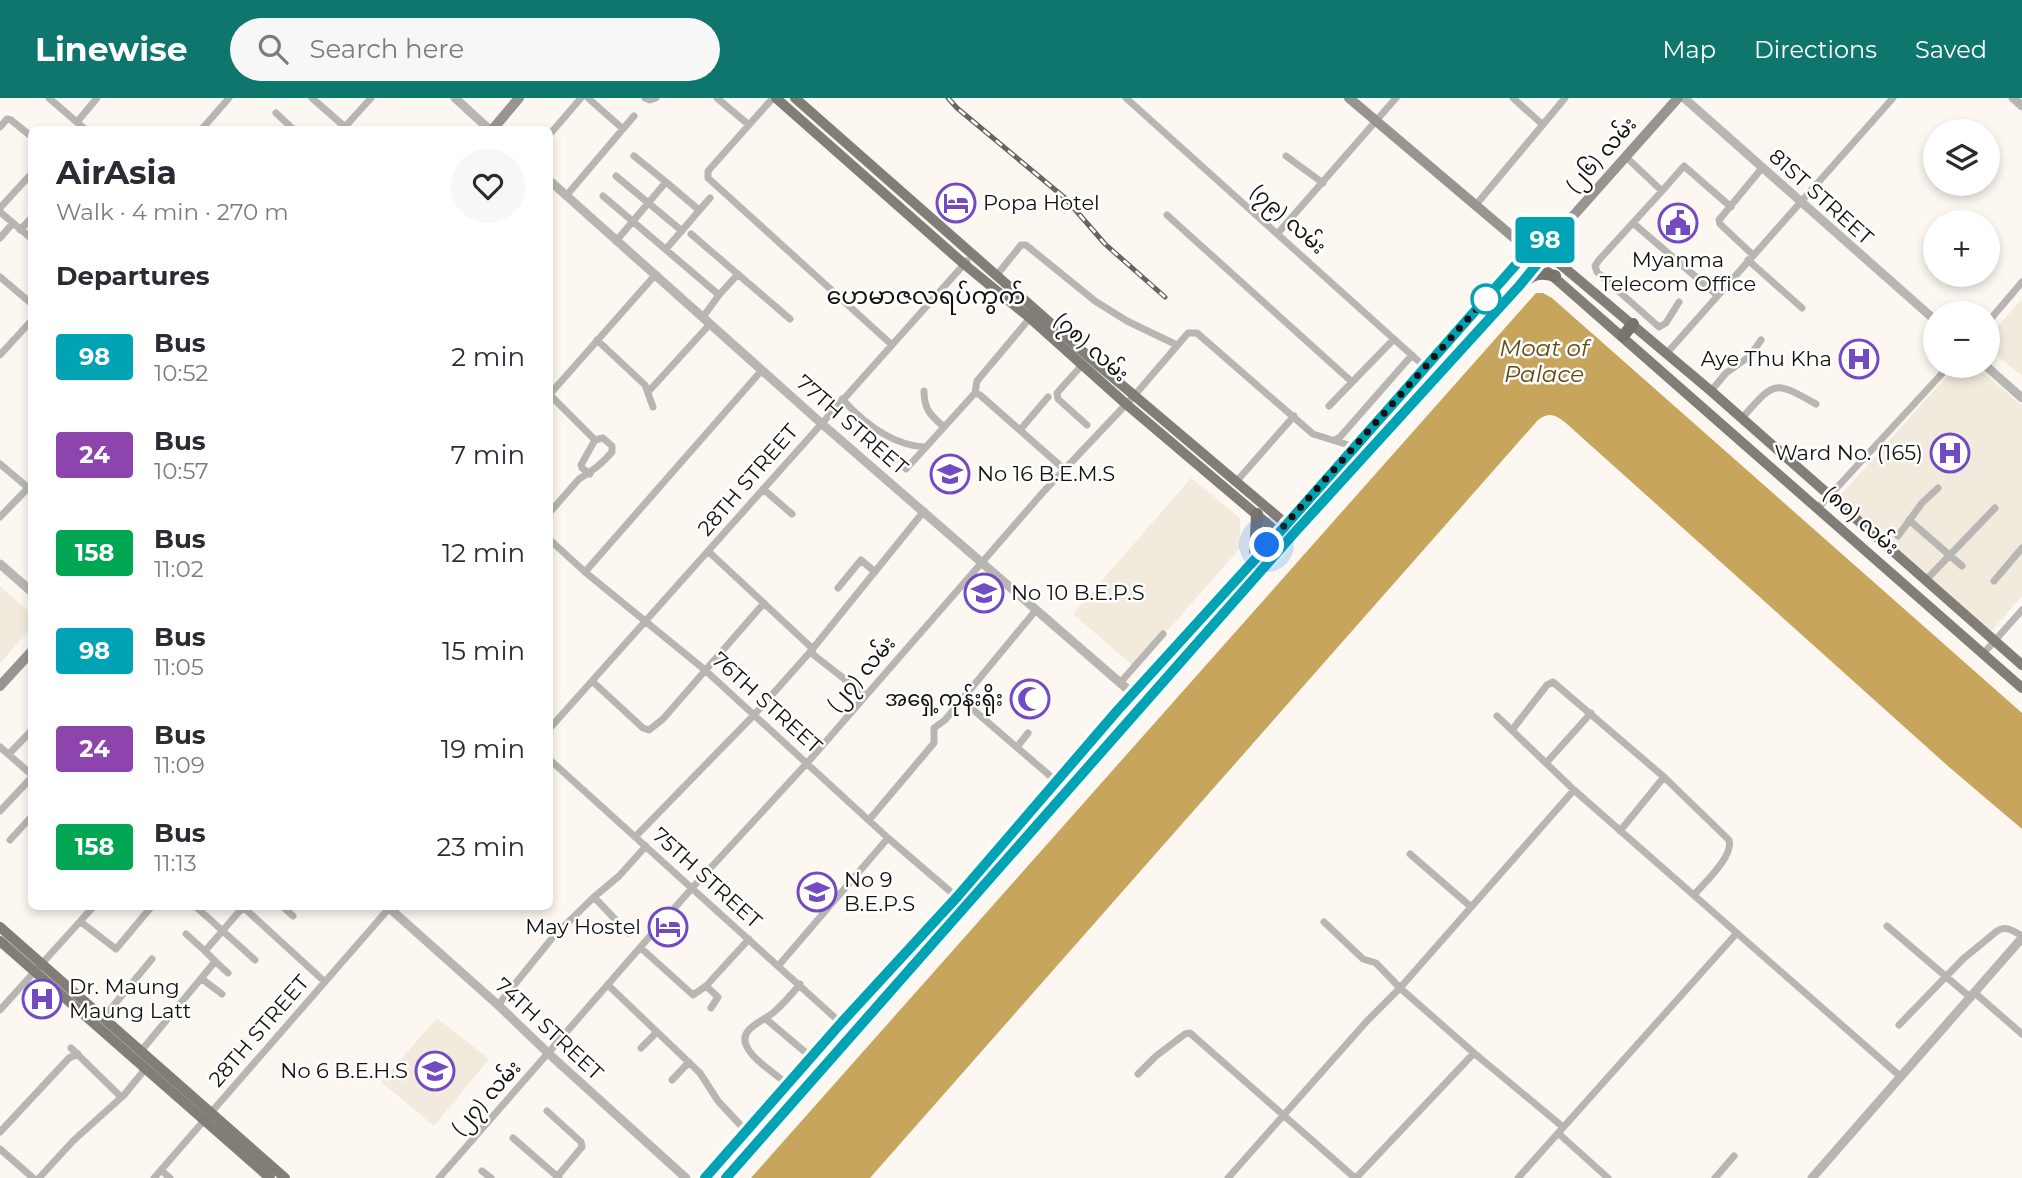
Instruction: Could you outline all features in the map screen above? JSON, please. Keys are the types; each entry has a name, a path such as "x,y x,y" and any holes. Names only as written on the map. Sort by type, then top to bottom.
{"highway":[{"path":"1520,285 1535,274 1555,276"},
{"path":"1623,336 1633,324"},
{"path":"1255,558 1257,514"}],"main road":[{"path":"494,126 519,98"},
{"name":"(၇၈) လမ်း","path":"774,98 968,260 996,276 1236,482 1287,533"},
{"name":"(၇၈) လမ်း","path":"795,98 1126,404 1257,514 1287,533"},
{"name":"(၈၀) လမ်း","path":"1349,98 1519,242 1526,254 1537,264 1555,276 2022,688"},
{"name":"(၂၆) လမ်း","path":"726,1178 1287,533 1520,285 1546,253 1553,239 1678,98"},
{"path":"1519,242 1535,243 1553,239"},
{"name":"(၈၀) လမ်း","path":"1535,243 1711,391 2022,665"},
{"name":"(၂၆) လမ်း","path":"705,1178 1255,558 1287,533 1355,447 1535,243"},
{"path":"0,686 28,655"},
{"path":"0,928 146,1069 285,1178"},
{"path":"0,941 104,1017 270,1178"}],"street":[{"path":"50,98 82,126"},
{"path":"78,122 97,98"},
{"path":"204,126 229,98"},
{"path":"313,98 342,126"},
{"path":"553,131 581,98"},
{"path":"588,98 623,129"},
{"path":"645,98 656,98"},
{"path":"717,98 749,125"},
{"path":"774,98 708,171 708,178 892,345"},
{"name":"(၇၉) လမ်း","path":"1126,98 1425,367"},
{"path":"1278,233 1396,98"},
{"path":"1513,98 1543,125"},
{"path":"1475,206 1565,98"},
{"name":"81ST STREET","path":"1684,98 1923,310"},
{"path":"1667,353 1893,98"},
{"path":"2013,98 2022,106"},
{"path":"346,126 368,99"},
{"path":"458,99 487,126"},
{"path":"276,113 290,126"},
{"path":"566,196 635,116"},
{"path":"0,127 7,119 28,134"},
{"path":"634,156 699,210"},
{"path":"1286,156 1323,183"},
{"path":"1626,156 1662,191"},
{"path":"1679,302 1666,323 1659,327 1597,272 1595,266 1684,166 1731,206"},
{"path":"1762,168 1719,220 1720,224 1750,258 1802,308"},
{"path":"616,176 682,231"},
{"path":"28,178 0,210 28,236"},
{"path":"617,240 666,182"},
{"name":"77TH STREET","path":"553,184 821,423 1133,694"},
{"path":"603,196 719,295"},
{"path":"666,249 710,198"},
{"path":"1167,215 1352,382"},
{"path":"20,230 28,222"},
{"path":"0,238 13,223"},
{"path":"1633,223 1717,295"},
{"path":"691,234 790,319"},
{"path":"996,276 1021,245 1026,245 1096,301 1127,321 1177,345 1188,333 1197,333 1317,436 1355,447"},
{"name":"28TH STREET","path":"553,725 968,260"},
{"path":"553,391 656,274"},
{"path":"649,391 707,321 719,295 738,274"},
{"path":"0,277 28,301"},
{"path":"2000,308 2022,282"},
{"path":"906,469 975,393 977,381 1030,318"},
{"path":"0,355 28,324"},
{"path":"1329,406 1394,339"},
{"path":"597,340 641,380 649,391 653,407"},
{"path":"1711,391 1726,373 1750,356 1761,340"},
{"name":"(၂၇) လမ်း","path":"439,1178 692,888 808,762 1064,469 1134,396 1177,345"},
{"path":"1335,440 1412,355"},
{"path":"1082,365 1057,393 1058,398 1087,425"},
{"path":"585,572 762,370"},
{"path":"1818,508 1938,378"},
{"path":"2000,378 2022,398"},
{"path":"1742,418 1761,397 1773,389 1785,387 1815,404"},
{"path":"924,391 924,403 929,414 943,426"},
{"path":"975,393 1064,469"},
{"path":"553,397 595,440"},
{"path":"1020,430 1048,397"},
{"path":"842,400 874,428 903,444 926,447"},
{"path":"1236,482 1294,416"},
{"path":"553,509 579,479 590,474 600,466 614,449 603,438 595,440 581,467 590,474"},
{"path":"0,464 28,488"},
{"path":"1898,536 1938,488"},
{"path":"763,489 792,514"},
{"path":"0,517 28,492"},
{"path":"1925,581 1995,508"},
{"path":"635,837 754,715 811,651 924,511"},
{"path":"1909,520 1962,566"},
{"name":"76TH STREET","path":"553,543 705,670 888,838 966,905"},
{"path":"1994,581 2022,548"},
{"path":"709,552 811,651 865,695"},
{"path":"838,587 861,560 874,572"},
{"path":"0,564 28,588"},
{"path":"592,681 643,729 649,730 663,719 764,603"},
{"path":"869,820 934,743 934,728 962,700 1036,610"},
{"path":"1983,654 2022,610"},
{"path":"1120,682 1163,634"},
{"path":"1512,730 1550,682 1557,684 1664,777 1729,840 1731,846 1727,855 1694,895"},
{"path":"962,700 1056,781"},
{"path":"1546,763 1591,713"},
{"path":"1497,716 1574,790 1901,1077"},
{"path":"1017,747 1028,733"},
{"path":"9,754 28,734"},
{"path":"0,747 28,772"},
{"name":"75TH STREET","path":"553,763 853,1034"},
{"path":"1620,831 1664,777"},
{"path":"0,811 28,780"},
{"path":"1227,1178 1367,1021 1400,988 1574,790"},
{"path":"10,840 28,820"},
{"path":"779,965 888,838"},
{"path":"498,1004 553,937 619,876 646,846"},
{"path":"1410,854 1470,906"},
{"path":"594,897 628,933"},
{"path":"0,1010 91,910"},
{"path":"81,922 116,949 149,910"},
{"path":"199,910 255,960"},
{"path":"205,951 241,910"},
{"path":"247,910 325,982"},
{"path":"286,910 293,916"},
{"name":"28TH STREET","path":"154,1178 386,910"},
{"name":"74TH STREET","path":"392,910 686,1178"},
{"path":"1324,922 1363,959 1376,963 1400,988 1560,1130 1608,1178"},
{"path":"1887,926 1945,977 2022,1034"},
{"path":"1812,1178 2022,939 2008,928 2002,927 1963,959 1899,1025"},
{"path":"186,934 228,973"},
{"path":"1518,1178 1736,934"},
{"path":"641,947 693,995 706,986 749,939"},
{"path":"104,1017 152,959"},
{"path":"141,1051 210,967 217,963"},
{"path":"202,979 222,994"},
{"path":"787,1084 744,1044 749,1029 766,1019 800,984"},
{"path":"609,985 700,1073 718,1101 746,1130"},
{"path":"706,986 719,997 711,1008"},
{"path":"766,1019 811,1058"},
{"path":"641,1048 657,1032"},
{"path":"1138,1074 1156,1056 1190,1033 1355,1178 1474,1053"},
{"path":"71,1048 120,1096"},
{"path":"0,1132 69,1058 78,1054"},
{"path":"672,1080 689,1062"},
{"path":"40,1178 73,1140 124,1095 146,1069"},
{"path":"513,1138 558,1177 582,1147 581,1142 547,1111"},
{"path":"0,1149 33,1178"},
{"path":"1715,1178 1734,1156"},
{"path":"161,1170 170,1178"},
{"path":"482,1171 491,1178"}],"shaded area":[{"path":"2022,299 2022,376 2000,358 2000,324"},
{"name":"Ward No. (165)","path":"1945,378 1990,378 2022,406 2022,596 1990,633 1836,500"},
{"path":"1191,478 1240,518 1240,548 1133,666 1073,614"},
{"path":"0,586 28,610 28,631 0,663"},
{"name":"No 6 B.E.H.S","path":"437,1018 489,1059 434,1126 381,1082"}],"water":[{"name":"Moat of Palace","path":"1536,293 1552,298 2022,713 2022,829 1949,767 1567,424 1556,416 1546,416 1538,420 870,1178 751,1178"}],"railway":[{"path":"948,98 1065,198 1105,244 1165,297"}],"bus line":[{"name":"98","path":"705,1178 1535,243 1553,239 1546,253 1520,285 1296,531 726,1178"}],"place":[{"name":"Popa Hotel","path":"956,203"},
{"name":"Myanma Telecom Office","path":"1678,223"},
{"name":"Aye Thu Kha","path":"1859,359"},
{"name":"Ward No. (165)","path":"1950,453"},
{"name":"No 16 B.E.M.S","path":"950,474"},
{"name":"No 10 B.E.P.S","path":"984,593"},
{"name":"အရှေ့ကုန်းရိုး","path":"1030,699"},
{"name":"No 9 B.E.P.S","path":"817,892"},
{"name":"May Hostel","path":"668,927"},
{"name":"Dr. Maung Maung Latt","path":"42,999"},
{"name":"No 6 B.E.H.S","path":"435,1071"}],"district":[{"name":"ဟေမာဇလရပ်ကွက်","path":"926,296"}],"route":[{"path":"1267,545 1490,294 1486,299"}]}
